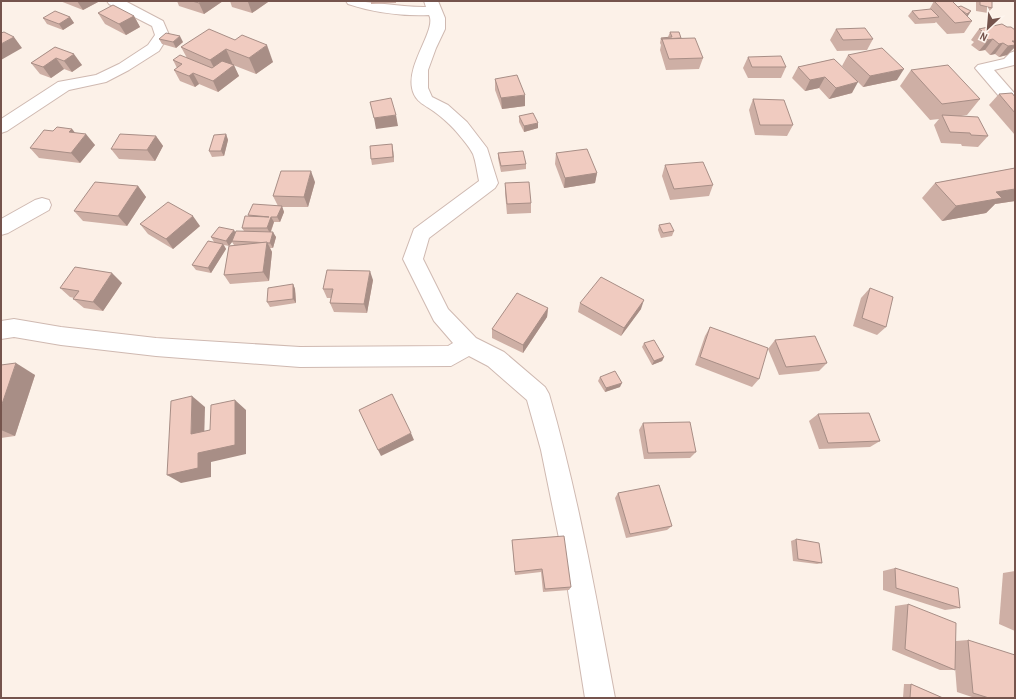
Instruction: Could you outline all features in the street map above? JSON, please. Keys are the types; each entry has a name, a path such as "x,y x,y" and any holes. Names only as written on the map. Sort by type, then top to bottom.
{"street":[{"path":"1,126 64,86 100,79 124,68 154,48 162,35 158,24 114,1"},
{"path":"353,1 380,9 411,12 432,6 438,18 438,29 428,48 420,70 420,88 426,100 442,109 461,126 481,152 489,183 421,234 413,259 442,315 468,345 496,359 537,394 553,450 576,553 600,698"},
{"path":"1015,56 1009,62 983,68 1015,104"},
{"path":"1,228 42,205"},
{"path":"1,330 14,328 61,336 156,348 300,357 451,356 468,345"}],"building":[{"path":"934,1 952,1 972,21 955,23"},
{"path":"980,1 992,1 992,8 980,5"},
{"path":"113,5 134,16 119,24 98,13"},
{"path":"961,6 971,11 967,14 958,7"},
{"path":"931,9 939,17 919,19 912,11"},
{"path":"55,11 70,17 59,24 43,18"},
{"path":"1002,24 1015,30 1015,41 1012,41 1015,45 1008,46 1003,43 999,44 993,39 988,40 980,33 984,32 979,29"},
{"path":"865,28 873,39 843,40 836,29"},
{"path":"209,29 235,40 242,35 267,45 249,58 226,49 210,60 181,47"},
{"path":"4,32 14,37 1,44 1,33"},
{"path":"670,32 679,32 681,38 662,40 661,38 672,37"},
{"path":"166,33 180,36 173,42 159,39"},
{"path":"695,38 703,58 669,59 662,39"},
{"path":"55,47 74,54 64,61 56,58 43,67 31,63"},
{"path":"882,48 904,69 870,76 848,55"},
{"path":"180,55 212,68 222,61 234,65 213,81 193,73 189,76 174,70 182,64 173,60"},
{"path":"781,56 786,67 752,67 748,57"},
{"path":"834,59 858,82 836,88 825,77 810,80 798,67"},
{"path":"948,65 980,99 942,104 911,70"},
{"path":"517,75 525,95 501,98 495,79"},
{"path":"1012,93 1015,97 1015,113 999,94"},
{"path":"391,98 396,115 374,118 370,102"},
{"path":"753,99 784,100 793,125 760,125"},
{"path":"533,113 538,123 524,126 519,116"},
{"path":"942,115 978,117 988,136 950,132"},
{"path":"57,127 72,129 69,132 86,134 71,153 30,148 44,130 53,131"},
{"path":"120,134 156,136 147,150 111,149"},
{"path":"226,134 221,151 209,151 214,135"},
{"path":"392,144 393,157 371,159 370,146"},
{"path":"587,149 597,173 565,178 556,153"},
{"path":"523,151 526,164 501,166 498,153"},
{"path":"703,162 713,185 674,189 665,165"},
{"path":"1015,168 1015,189 996,192 1002,198 956,206 935,183"},
{"path":"281,171 311,171 304,197 273,196"},
{"path":"95,182 138,186 118,216 74,211"},
{"path":"529,182 531,203 507,204 505,183"},
{"path":"168,202 193,216 166,239 140,224"},
{"path":"253,204 282,206 277,217 271,217 267,228 242,228 245,216 269,217 248,215"},
{"path":"670,223 674,231 663,233 659,225"},
{"path":"219,227 234,230 226,241 211,237"},
{"path":"236,231 273,232 270,243 232,241"},
{"path":"208,241 223,244 208,268 192,265"},
{"path":"267,242 263,272 224,275 229,246"},
{"path":"75,267 112,273 93,302 73,299 79,291 60,288"},
{"path":"327,270 370,271 364,304 330,303 333,289 323,289"},
{"path":"601,277 644,300 624,328 580,303"},
{"path":"293,284 293,299 267,302 268,288"},
{"path":"870,288 893,297 886,327 862,318"},
{"path":"517,293 548,308 523,345 492,329"},
{"path":"710,327 768,348 759,379 700,357"},
{"path":"815,336 827,363 786,367 775,340"},
{"path":"654,340 664,357 654,361 644,343"},
{"path":"16,363 1,407 1,365"},
{"path":"615,371 622,383 606,388 600,377"},
{"path":"392,394 411,433 378,450 359,410"},
{"path":"192,396 191,434 210,430 211,405 235,400 235,445 198,453 198,468 167,475 171,401"},
{"path":"869,413 880,441 828,443 818,414"},
{"path":"690,422 696,452 648,453 643,423"},
{"path":"659,485 672,526 630,534 618,493"},
{"path":"564,536 571,587 545,589 542,569 515,572 512,540"},
{"path":"796,539 819,543 822,563 798,559"},
{"path":"895,568 958,588 960,608 896,588"},
{"path":"908,604 956,623 955,670 905,649"},
{"path":"968,640 1015,655 1015,698 989,698 973,693"},
{"path":"911,684 943,698 910,698"}]}
